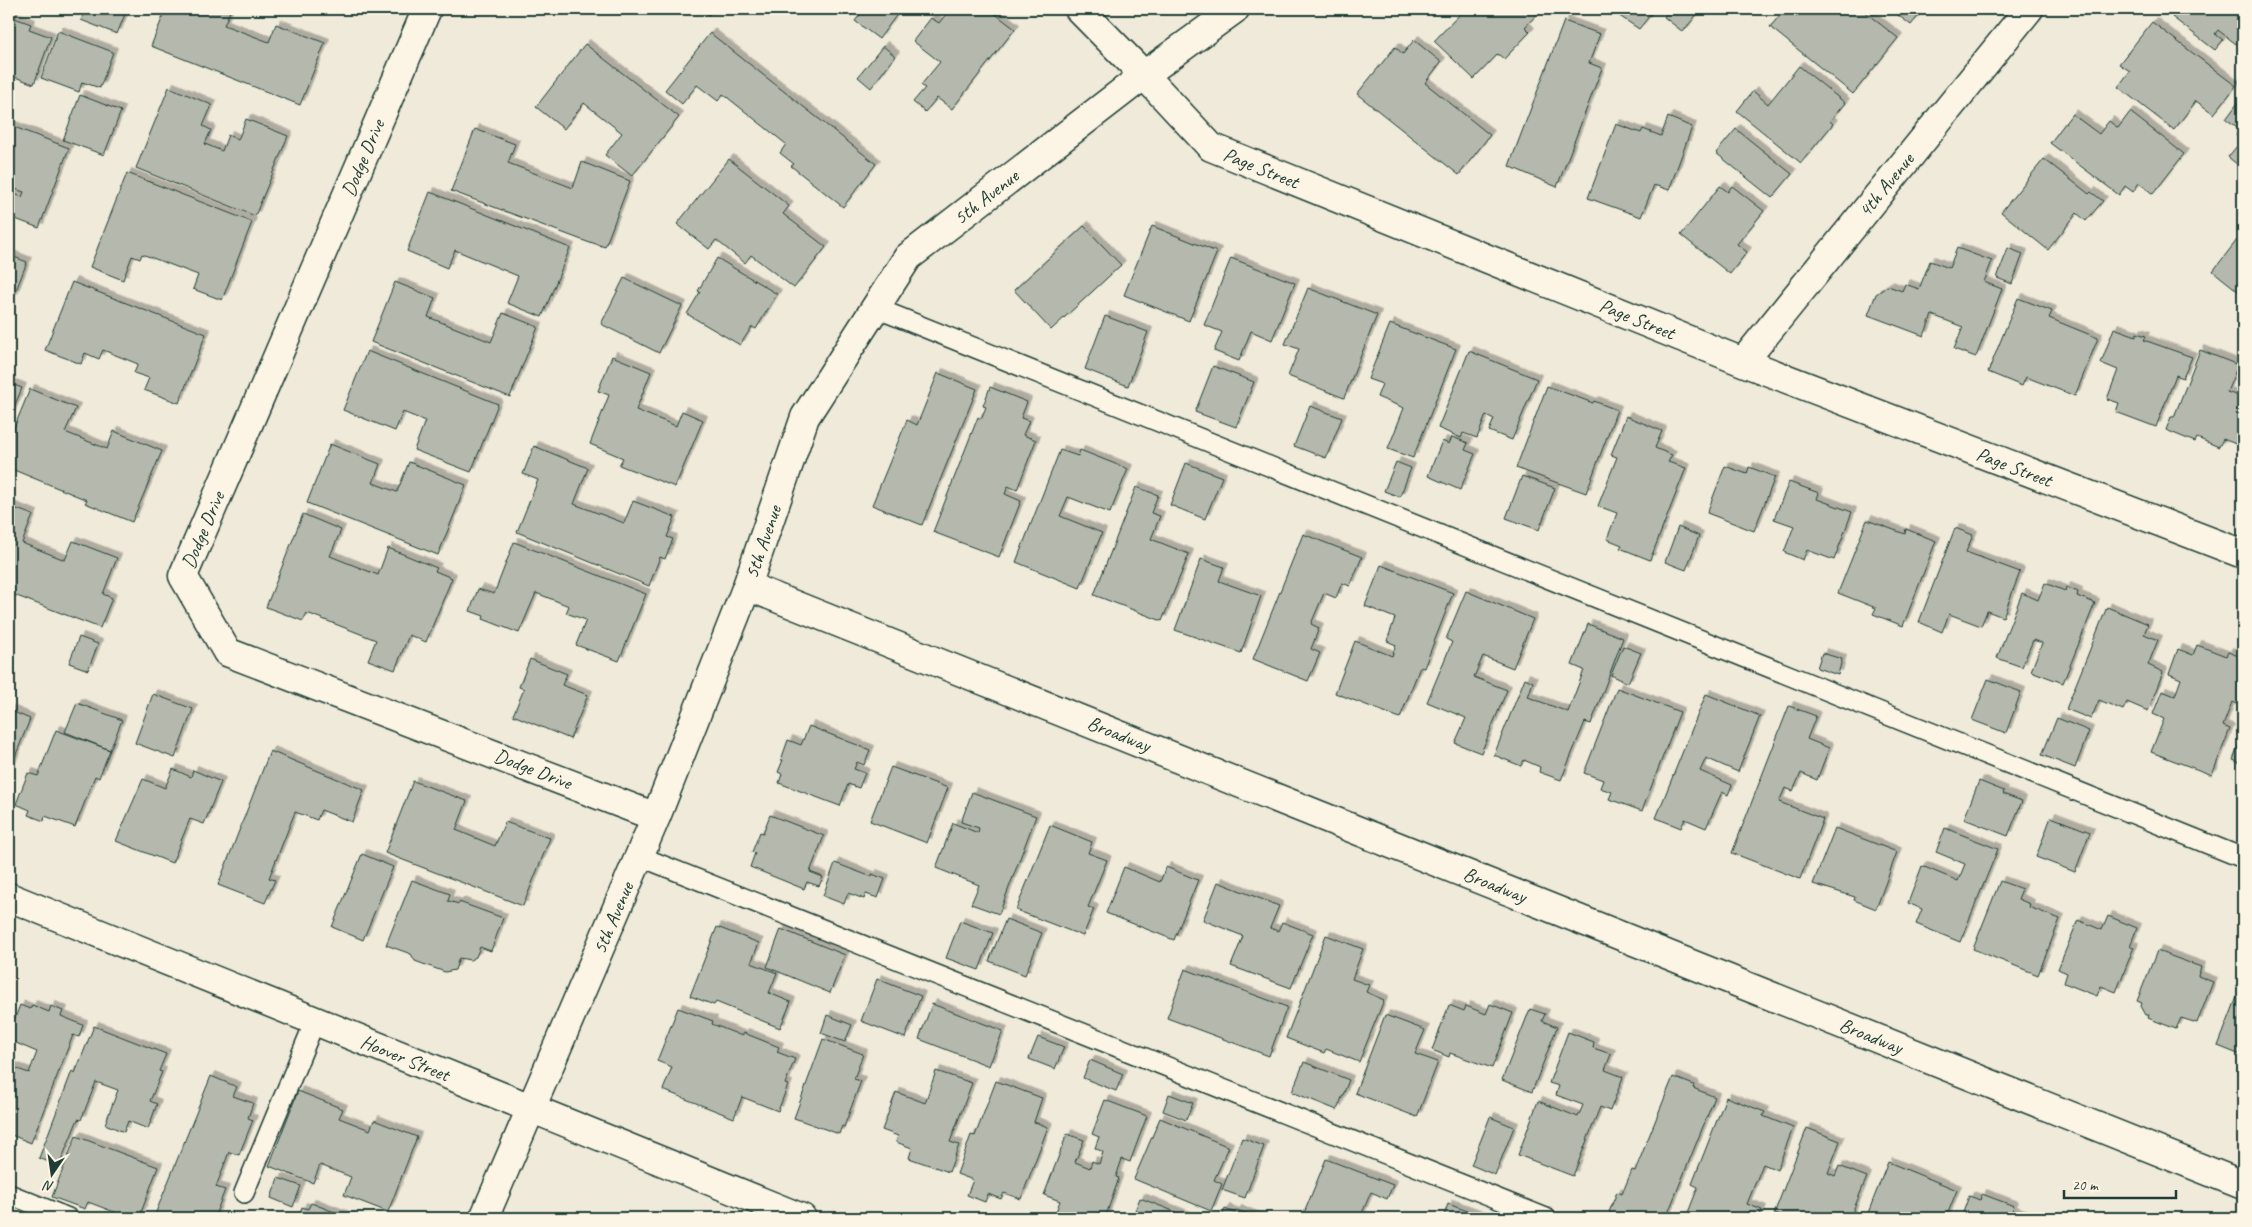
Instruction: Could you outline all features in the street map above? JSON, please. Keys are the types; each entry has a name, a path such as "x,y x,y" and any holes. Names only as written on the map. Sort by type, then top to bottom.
{"street":[{"name":"Dodge Drive","path":"427,9 183,576 227,652 656,817"},
{"name":"Page Street","path":"1079,9 1211,147 1743,362 2243,554"},
{"name":"5th Avenue","path":"484,1218 656,817 748,586 805,417 908,257 1144,75 1235,9"},
{"name":"4th Avenue","path":"1743,362 2029,9"},
{"name":"Broadway","path":"748,586 2243,1185"},
{"name":"Hoover Street","path":"9,897 802,1218"}],"lane":[{"path":"876,308 2243,858"},
{"path":"639,856 1546,1218"},
{"path":"244,1193 314,1021"},
{"path":"9,1194 68,1218"}],"building":[{"path":"86,9 127,9 117,34 81,20"},
{"path":"166,9 231,9 224,25 269,42 276,24 325,43 300,105 151,46"},
{"path":"701,9 715,9 709,15"},
{"path":"860,9 901,9 879,39 855,21 863,11"},
{"path":"950,9 989,9 1015,29 952,109 937,98 925,112 913,102 925,88 921,85 940,62 913,41 931,18 939,23"},
{"path":"1465,9 1542,9 1525,27 1530,32 1504,59 1498,54 1474,79 1434,41"},
{"path":"1609,9 1645,9 1651,14 1639,29"},
{"path":"1670,9 1701,9 1683,32 1664,17"},
{"path":"1785,9 1861,9 1898,38 1853,94 1770,27"},
{"path":"1890,9 1924,9 1911,25"},
{"path":"2179,9 2243,9 2243,35 2236,44 2218,30 2215,34 2223,40 2215,50 2172,17"},
{"path":"9,16 31,24 29,29 51,37 34,84 9,75"},
{"path":"1564,21 1600,34 1589,63 1602,68 1557,187 1509,166"},
{"path":"2152,22 2236,86 2214,114 2196,101 2174,130 2118,87 2130,71 2119,64"},
{"path":"58,31 113,52 100,88 82,82 79,92 41,78"},
{"path":"710,33 876,164 843,207 791,166 794,164 780,153 786,144 723,94 718,101 697,85 682,104 665,90"},
{"path":"1414,40 1441,62 1425,83 1490,135 1459,175 1357,94 1395,47 1403,54"},
{"path":"585,44 679,117 632,176 605,155 622,133 584,103 564,129 536,107"},
{"path":"883,46 895,56 871,88 858,77"},
{"path":"1799,66 1845,103 1830,121 1833,124 1801,163 1737,111 1753,91 1768,104"},
{"path":"169,87 212,105 203,126 211,130 205,144 222,151 228,135 238,140 246,119 288,136 255,216 136,168"},
{"path":"80,95 121,111 104,155 63,140"},
{"path":"2243,96 2243,169 2228,157 2242,140 2236,135 2240,129 2226,119"},
{"path":"2130,112 2184,154 2153,194 2139,183 2133,192 2125,186 2119,195 2050,143 2072,114 2099,134 2109,121 2118,128"},
{"path":"1668,117 1692,127 1669,190 1654,185 1641,217 1588,198 1616,124 1641,133 1643,129 1661,136"},
{"path":"9,125 69,148 39,228 13,218 14,215 9,213 9,192 22,197 24,192 9,187"},
{"path":"475,129 515,144 508,163 573,188 582,162 630,181 605,247 451,191"},
{"path":"1736,129 1792,174 1772,198 1716,153"},
{"path":"729,159 789,206 783,214 826,247 794,288 751,255 745,263 716,240 709,249 677,224"},
{"path":"2044,159 2089,194 2091,192 2103,201 2086,221 2077,213 2048,250 2001,212"},
{"path":"127,173 252,222 222,300 193,289 198,275 142,254 140,259 132,256 123,280 90,267"},
{"path":"1720,186 1728,192 1732,186 1764,211 1737,244 1747,252 1730,274 1681,235"},
{"path":"430,192 570,248 542,317 507,303 518,276 455,250 447,268 407,251"},
{"path":"1084,226 1121,265 1051,330 1014,290"},
{"path":"1152,226 1217,252 1189,321 1124,295"},
{"path":"2237,240 2241,244 2243,241 2243,295 2213,271"},
{"path":"1957,248 1992,261 1984,282 2002,289 1976,357 1954,349 1963,327 1932,315 1924,336 1868,315 1876,294 1888,286 1902,291 1905,284 1919,289 1930,261 1949,268"},
{"path":"2008,248 2023,254 2012,284 1997,278"},
{"path":"9,255 27,262 13,298 9,296"},
{"path":"717,258 777,294 756,329 752,327 740,345 687,314"},
{"path":"1231,258 1295,283 1272,340 1251,331 1239,361 1214,351 1222,332 1204,325"},
{"path":"624,278 682,306 659,353 601,324"},
{"path":"72,282 206,334 179,403 144,390 149,378 134,373 138,364 103,350 99,359 85,353 81,364 45,350"},
{"path":"395,282 435,298 428,317 491,342 503,313 538,327 510,397 371,342"},
{"path":"1308,288 1377,315 1344,398 1288,376 1299,349 1285,344"},
{"path":"2018,298 2052,311 2049,318 2098,338 2075,396 2026,377 2022,386 1988,372"},
{"path":"1105,316 1148,332 1128,386 1085,369"},
{"path":"1390,324 1456,349 1413,458 1388,449 1404,408 1377,397 1382,384 1368,379"},
{"path":"2114,328 2136,336 2137,333 2146,336 2144,340 2192,357 2183,378 2176,375 2156,427 2116,412 2119,403 2107,399 2118,370 2101,363"},
{"path":"2200,350 2238,365 2227,392 2238,396 2241,388 2243,389 2243,440 2241,446 2223,439 2219,447 2197,438 2195,442 2166,430 2171,417 2174,417"},
{"path":"367,351 498,404 471,472 414,450 425,421 403,412 395,431 343,410"},
{"path":"1469,351 1537,379 1512,440 1489,431 1494,419 1486,415 1477,438 1463,433 1461,438 1438,428"},
{"path":"612,356 651,372 636,410 676,426 682,411 703,420 675,487 619,465 623,458 590,444 609,395 598,391"},
{"path":"1213,366 1254,382 1236,427 1195,412"},
{"path":"938,373 977,389 922,525 872,505 907,420 917,425"},
{"path":"9,383 22,388 9,419"},
{"path":"1547,386 1617,410 1586,493 1516,468"},
{"path":"990,387 1027,402 1021,418 1029,421 1023,435 1036,440 1017,490 1008,486 1005,494 1021,501 999,557 933,532 978,417 981,419 986,407 983,406"},
{"path":"30,389 76,408 65,432 107,449 114,431 162,451 132,522 85,503 87,500 9,468 9,440"},
{"path":"1310,406 1342,418 1326,458 1294,446"},
{"path":"1626,416 1662,431 1655,448 1672,455 1668,462 1686,468 1650,560 1620,548 1622,545 1607,539 1617,513 1598,506 1617,457 1611,455"},
{"path":"1452,437 1468,443 1465,450 1475,454 1460,490 1428,476 1442,441 1449,444"},
{"path":"330,444 380,464 373,483 397,492 409,462 466,485 438,555 307,503"},
{"path":"534,446 588,468 574,504 624,523 633,501 675,517 667,537 673,539 665,559 660,557 649,586 517,532 538,480 523,474"},
{"path":"1060,450 1078,456 1080,450 1128,469 1110,513 1068,497 1060,516 1102,533 1080,588 1016,562"},
{"path":"1396,462 1411,468 1400,497 1384,491"},
{"path":"1186,463 1222,477 1205,519 1170,505"},
{"path":"1725,466 1747,474 1749,467 1775,477 1754,531 1707,513"},
{"path":"1522,476 1555,488 1539,530 1506,518"},
{"path":"1789,482 1819,493 1817,499 1852,512 1834,560 1807,550 1803,560 1784,552 1794,526 1774,519"},
{"path":"1136,487 1158,495 1151,513 1160,516 1151,539 1189,554 1162,621 1094,595"},
{"path":"9,506 33,515 22,543 65,560 73,541 117,558 103,594 112,598 100,628 9,593"},
{"path":"303,514 341,530 330,556 378,575 388,548 437,568 435,571 452,578 426,642 409,635 395,670 368,660 376,640 307,613 303,621 266,607"},
{"path":"1867,520 1905,534 1906,529 1936,541 1903,626 1873,614 1876,608 1838,593"},
{"path":"1678,527 1699,536 1686,570 1665,562"},
{"path":"1955,528 1973,535 1966,552 2020,572 2003,617 1987,611 1981,626 1949,614 1942,632 1919,622"},
{"path":"1303,534 1362,557 1350,586 1342,583 1336,598 1324,593 1311,624 1319,628 1311,649 1320,653 1308,681 1253,659"},
{"path":"514,542 646,594 619,661 576,645 586,620 566,613 569,606 536,593 519,633 483,619 484,616 470,611 478,589 494,594"},
{"path":"1201,559 1224,567 1219,581 1261,596 1241,653 1175,630"},
{"path":"1381,565 1453,593 1424,668 1420,667 1400,718 1335,693 1355,641 1392,656 1396,645 1387,641 1395,618 1365,606"},
{"path":"2045,583 2065,591 2066,587 2078,592 2077,596 2095,603 2063,683 2031,671 2042,643 2033,640 2022,667 1997,658 2022,593 2038,600"},
{"path":"1466,591 1533,619 1513,668 1483,656 1474,677 1507,690 1481,753 1455,743 1466,718 1427,702 1452,642 1446,639"},
{"path":"2107,607 2148,624 2144,634 2158,640 2148,665 2163,672 2148,711 2127,702 2123,710 2099,700 2091,719 2066,709"},
{"path":"1588,624 1623,638 1591,724 1585,722 1561,780 1539,772 1540,767 1524,760 1521,766 1494,755 1525,678 1533,682 1528,697 1568,712 1584,670 1572,665"},
{"path":"79,637 98,644 88,670 69,663"},
{"path":"2197,645 2226,656 2228,652 2241,657 2239,661 2243,663 2243,707 2232,702 2223,726 2230,729 2212,775 2151,752 2164,719 2153,714 2162,691 2175,696 2181,679 2169,674 2178,649 2193,655"},
{"path":"1623,646 1641,653 1628,683 1611,675"},
{"path":"1822,653 1842,659 1838,675 1817,668"},
{"path":"530,659 567,674 562,685 588,695 570,739 513,715 524,689 519,687"},
{"path":"1988,679 2021,692 2006,733 1972,720"},
{"path":"1617,688 1680,712 1642,811 1609,799 1612,792 1600,788 1603,780 1584,773"},
{"path":"153,694 193,709 175,758 135,743"},
{"path":"1706,694 1760,716 1738,772 1706,758 1700,771 1732,785 1728,795 1722,792 1706,828 1685,819 1681,828 1656,818"},
{"path":"77,703 122,720 110,750 65,732"},
{"path":"1789,706 1816,716 1807,739 1829,748 1817,780 1801,773 1793,791 1785,788 1779,802 1823,819 1800,879 1732,853"},
{"path":"9,710 30,719 9,772"},
{"path":"2057,718 2089,731 2075,768 2042,755"},
{"path":"809,726 870,750 864,765 857,762 854,769 865,773 859,788 848,784 840,806 779,783 782,774 778,772 788,740 801,745"},
{"path":"56,730 110,750 99,778 95,776 75,827 45,816 44,821 28,815 30,810 16,804 28,773 38,776"},
{"path":"2243,733 2243,764 2233,760"},
{"path":"270,751 364,790 352,822 321,810 317,820 295,812 269,878 275,880 265,903 218,885"},
{"path":"891,767 948,788 927,843 870,821"},
{"path":"173,769 191,777 193,770 221,782 204,824 190,819 172,863 116,841 143,779 165,788"},
{"path":"413,781 467,801 456,830 495,846 505,822 550,838 523,906 385,853"},
{"path":"1979,781 2004,791 2003,794 2022,801 2008,836 1964,819"},
{"path":"972,792 1036,816 999,914 971,904 979,885 936,868 953,823 978,833 979,828 961,822"},
{"path":"770,815 824,836 810,872 823,877 819,886 807,882 804,889 750,867 755,853 752,852 760,832 763,833"},
{"path":"2051,817 2090,832 2075,872 2036,857"},
{"path":"1050,825 1092,842 1088,853 1107,860 1088,907 1094,909 1083,936 1016,910"},
{"path":"1835,828 1897,852 1876,909 1854,900 1855,897 1813,884"},
{"path":"1945,828 1998,849 1960,942 1916,924 1922,909 1908,903 1922,866 1958,881 1965,864 1936,852"},
{"path":"362,854 393,867 363,940 332,927"},
{"path":"835,863 872,877 872,874 885,879 878,898 866,894 864,899 848,893 844,904 823,896"},
{"path":"1124,867 1160,882 1166,867 1198,880 1174,940 1106,913"},
{"path":"412,880 450,894 448,901 459,904 459,902 503,918 491,951 480,947 476,957 470,960 459,958 455,970 445,972 415,961 411,954 386,945"},
{"path":"2000,881 2022,889 2018,899 2030,904 2029,907 2060,919 2038,975 1973,949"},
{"path":"1218,882 1279,906 1270,928 1278,931 1282,922 1313,934 1291,988 1231,966 1243,936 1203,920"},
{"path":"2108,916 2137,928 2130,946 2134,947 2116,992 2101,986 2097,996 2064,983 2067,973 2058,969 2078,920 2102,930"},
{"path":"1006,919 1042,933 1025,975 989,961"},
{"path":"960,921 993,933 979,970 946,958"},
{"path":"717,927 759,943 751,963 777,973 769,993 791,1002 780,1028 716,1002 714,1005 690,996"},
{"path":"781,929 845,955 830,993 767,967"},
{"path":"1326,935 1363,949 1352,979 1369,985 1366,992 1384,1000 1359,1062 1326,1049 1324,1053 1286,1038"},
{"path":"2157,951 2201,967 2198,976 2213,982 2197,1023 2181,1018 2176,1029 2148,1018 2149,1015 2146,1015 2141,1006 2142,1003 2137,1001"},
{"path":"1185,969 1287,1007 1269,1056 1167,1018"},
{"path":"877,979 921,996 905,1038 861,1021"},
{"path":"2237,997 2243,999 2243,1056 2218,1046"},
{"path":"932,1004 1003,1031 989,1066 919,1039"},
{"path":"1490,1004 1513,1013 1492,1068 1450,1053 1449,1057 1432,1050 1449,1005 1464,1011 1466,1006 1486,1014"},
{"path":"20,1005 30,1009 32,1005 49,1012 51,1006 63,1011 61,1016 83,1025 79,1037 73,1035 31,1143 9,1134 9,1066 29,1073 37,1052 9,1040 9,1033"},
{"path":"678,1008 713,1021 712,1024 742,1036 744,1033 779,1047 777,1052 795,1059 785,1084 788,1085 778,1111 742,1097 734,1118 663,1090 672,1067 657,1061"},
{"path":"1530,1009 1545,1014 1542,1021 1557,1027 1532,1092 1502,1080"},
{"path":"827,1015 852,1025 845,1042 821,1033"},
{"path":"1385,1015 1425,1030 1415,1054 1438,1062 1417,1117 1355,1093"},
{"path":"94,1026 166,1054 159,1071 162,1072 150,1101 157,1104 148,1129 128,1121 124,1132 105,1124 118,1090 96,1082 81,1120 78,1119 59,1166 39,1158 72,1071 75,1073"},
{"path":"1568,1032 1594,1042 1593,1048 1611,1054 1605,1070 1623,1077 1610,1111 1600,1107 1573,1176 1518,1155 1538,1101 1578,1117 1583,1105 1556,1095 1559,1086 1549,1083"},
{"path":"1038,1037 1064,1047 1055,1069 1029,1059"},
{"path":"823,1039 863,1054 854,1079 861,1081 844,1127 842,1126 839,1134 794,1118"},
{"path":"1090,1060 1123,1074 1116,1091 1083,1078"},
{"path":"1304,1062 1349,1080 1337,1110 1292,1092"},
{"path":"936,1071 972,1083 950,1142 959,1145 949,1172 909,1158 912,1148 896,1142 898,1136 882,1130 896,1092 925,1103"},
{"path":"211,1076 237,1087 233,1096 253,1103 248,1118 253,1120 239,1155 229,1152 216,1187 225,1190 214,1218 154,1217"},
{"path":"1673,1077 1694,1085 1693,1088 1715,1097 1666,1218 1613,1218 1614,1214 1609,1212 1617,1192 1622,1194 1632,1170 1635,1171"},
{"path":"996,1081 1042,1098 1034,1122 1048,1127 1021,1199 1004,1193 1001,1199 988,1194 985,1202 967,1195 973,1180 957,1174 971,1135 975,1136"},
{"path":"298,1091 343,1109 339,1118 370,1130 374,1120 417,1137 388,1212 344,1195 351,1177 320,1165 313,1183 269,1166"},
{"path":"1169,1094 1193,1103 1186,1120 1163,1111"},
{"path":"1726,1097 1765,1112 1763,1116 1793,1128 1777,1170 1763,1164 1747,1204 1762,1210 1759,1218 1686,1218 1698,1187 1692,1184"},
{"path":"1105,1100 1147,1116 1130,1162 1122,1159 1116,1177 1119,1178 1105,1218 1054,1217 1060,1201 1044,1195 1067,1134 1084,1140 1075,1162 1090,1168 1092,1161 1099,1164 1103,1152 1095,1148 1099,1137 1092,1134"},
{"path":"1490,1117 1514,1127 1495,1175 1471,1165"},
{"path":"1160,1118 1229,1147 1214,1180 1222,1184 1211,1211 1134,1179"},
{"path":"1807,1128 1840,1141 1828,1173 1835,1176 1839,1166 1867,1177 1850,1218 1785,1218 1774,1214"},
{"path":"76,1136 158,1167 139,1218 130,1218 88,1202 85,1209 52,1197"},
{"path":"1242,1138 1264,1146 1245,1198 1222,1190"},
{"path":"1326,1159 1393,1185 1387,1199 1371,1192 1360,1218 1302,1218"},
{"path":"1888,1162 1957,1190 1946,1218 1866,1218"},
{"path":"278,1178 301,1186 293,1207 271,1198"},
{"path":"1982,1194 2014,1206 2012,1211 2032,1218 1961,1218 1969,1196 1980,1200"},
{"path":"1140,1198 1191,1218 1132,1218"},
{"path":"311,1203 350,1218 298,1218 302,1207 308,1209"},
{"path":"1448,1204 1481,1216 1480,1218 1443,1218"},
{"path":"1225,1209 1235,1213 1237,1210 1259,1218 1221,1218"}]}
